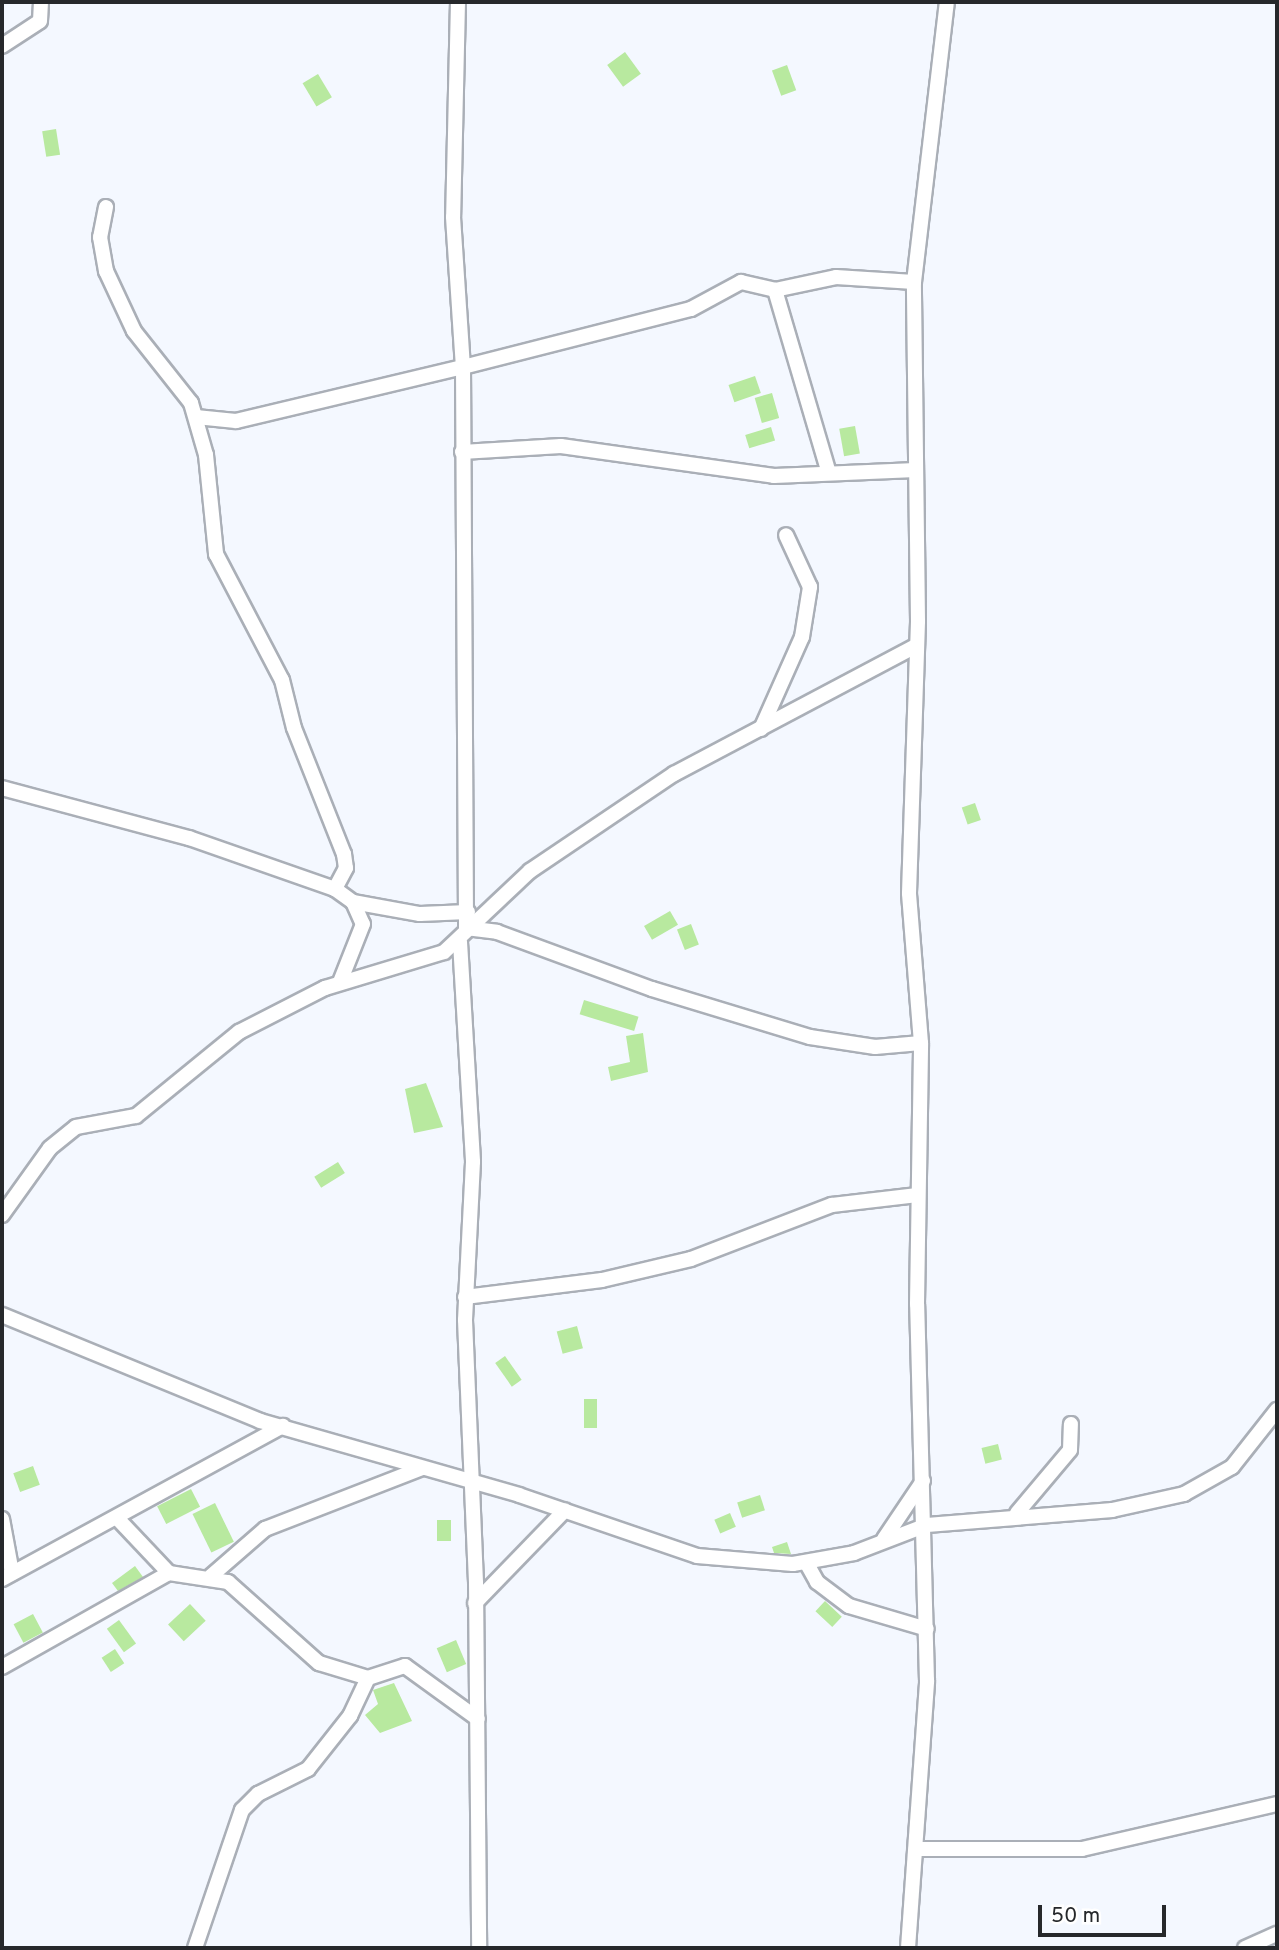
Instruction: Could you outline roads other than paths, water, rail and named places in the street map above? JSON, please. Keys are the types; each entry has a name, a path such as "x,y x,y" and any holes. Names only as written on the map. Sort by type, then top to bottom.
{"street":[{"path":"2,47 40,21 41,2"},
{"path":"458,2 453,217 463,367 468,912 466,928 460,942 473,1162 465,1297 478,1719 479,1948"},
{"path":"908,1948 917,1849 927,1629 927,1525 923,1479 917,1195 921,1043 909,893 916,646 914,282 947,2"},
{"path":"106,207 100,237 120,307 173,375 196,417 206,455 216,554 282,680 301,750 344,854 346,868 335,889"},
{"path":"196,417 236,421 463,367 691,309 741,282 775,290 835,276 914,282"},
{"path":"775,290 828,470"},
{"path":"462,452 561,446 774,476 828,470 916,470"},
{"path":"761,729 802,636 810,587 786,535"},
{"path":"466,928 530,871 674,774 916,646"},
{"path":"2,788 188,838 335,889 353,902 420,914 468,912"},
{"path":"340,982 363,924 353,902"},
{"path":"466,928 497,932 664,993 810,1037 875,1047 921,1043"},
{"path":"2,1215 60,1138 97,1119 136,1116 239,1032 340,982 427,960 460,942"},
{"path":"465,1297 602,1280 691,1259 832,1205 917,1195"},
{"path":"2,1315 283,1426 565,1510 697,1556 806,1562 880,1542 927,1525 1017,1513 1112,1510 1184,1494 1232,1467 1277,1410"},
{"path":"1017,1513 1070,1450 1071,1424"},
{"path":"2,1519 7,1576 283,1426"},
{"path":"211,1576 265,1529 422,1468"},
{"path":"880,1542 923,1479"},
{"path":"474,1605 565,1510"},
{"path":"117,1518 169,1573"},
{"path":"806,1562 817,1582 849,1606 927,1629"},
{"path":"2,1667 169,1573 211,1576 280,1622 319,1662 368,1678 405,1666 478,1719"},
{"path":"194,1948 242,1810 257,1794 308,1769 350,1716 368,1678"},
{"path":"917,1849 1082,1849 1277,1804"},
{"path":"1244,1948 1277,1934"}]}
